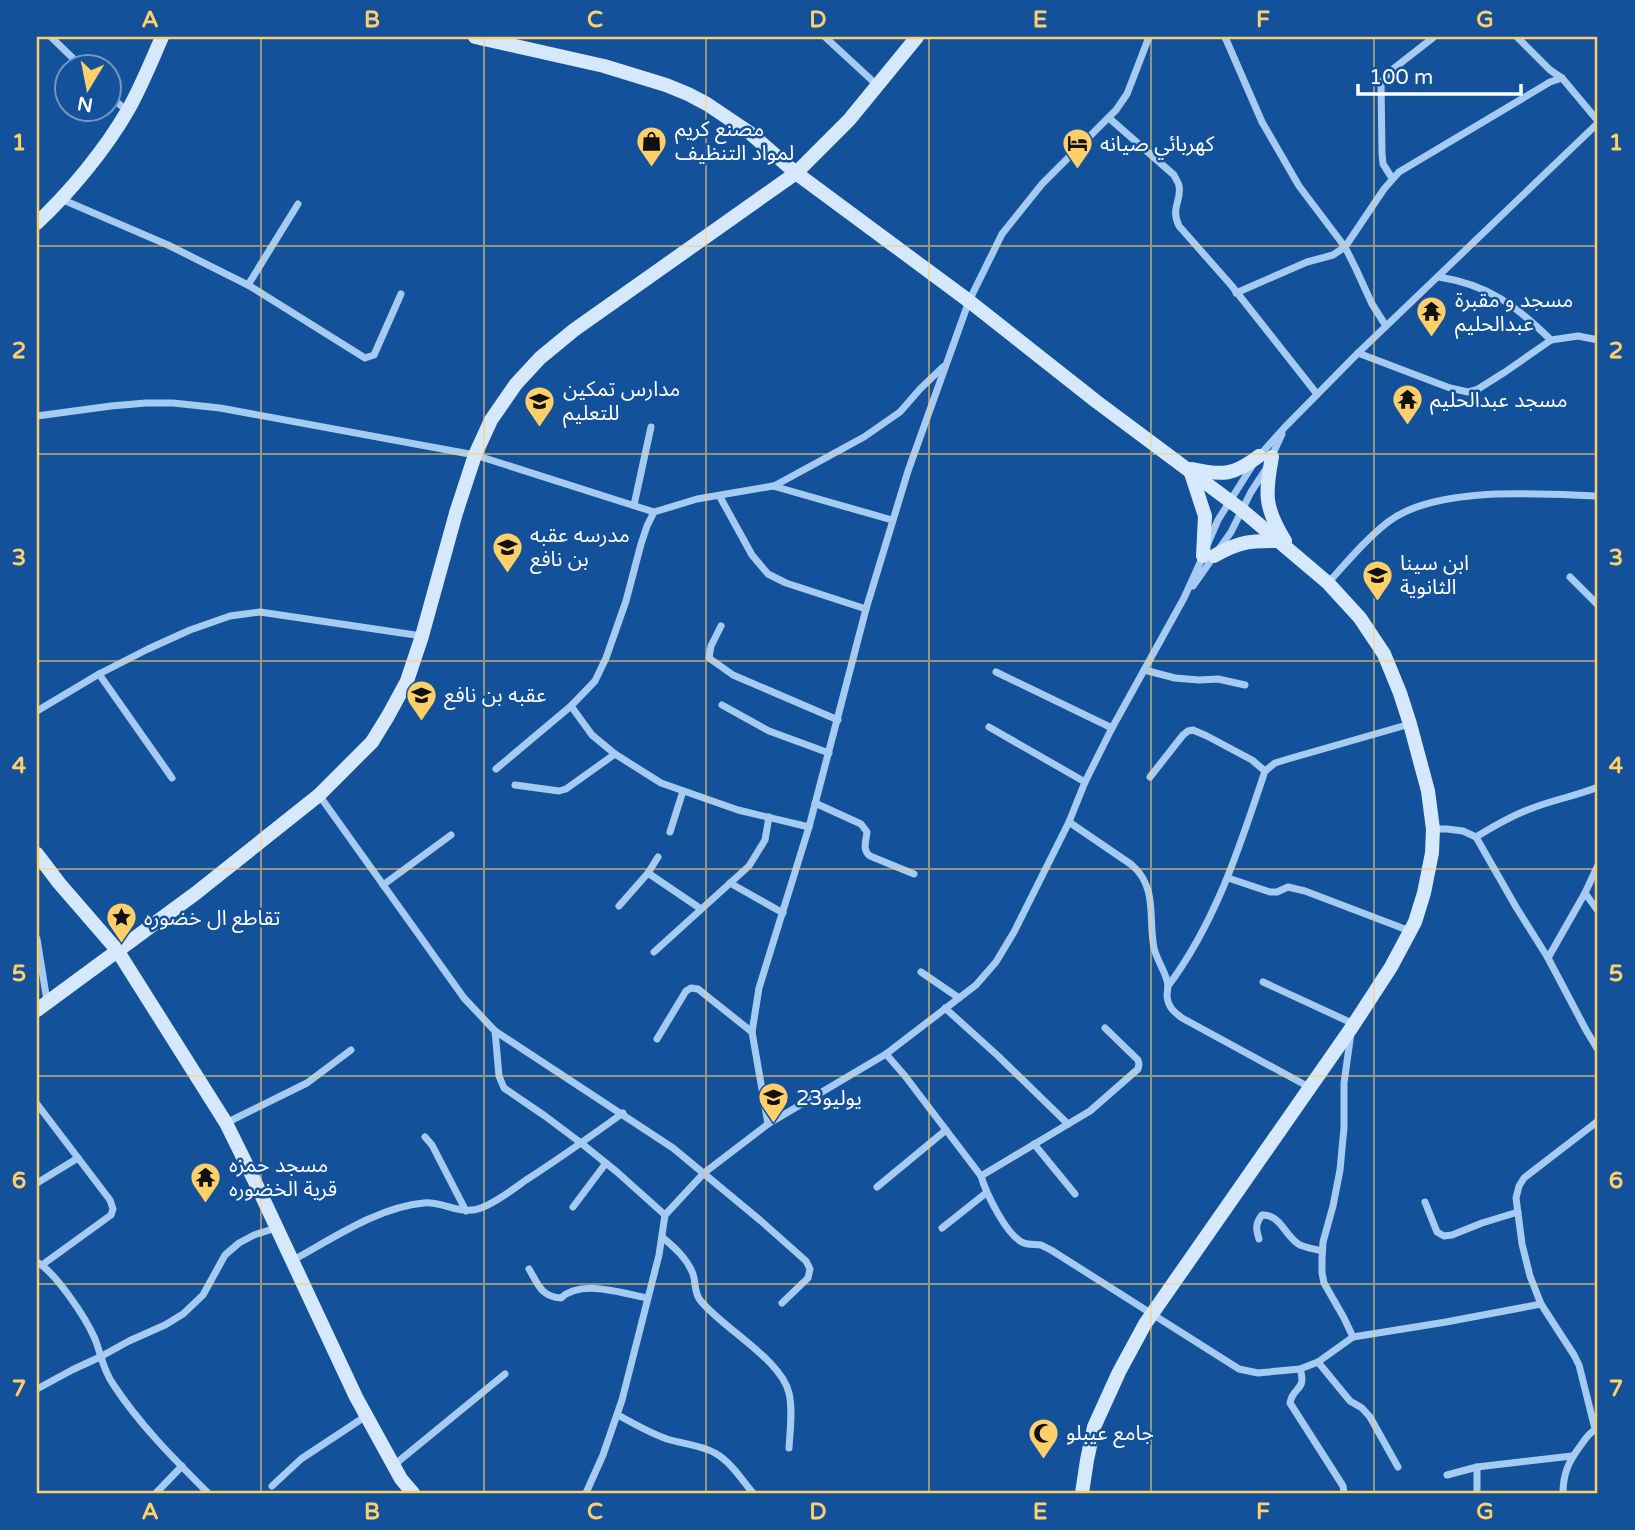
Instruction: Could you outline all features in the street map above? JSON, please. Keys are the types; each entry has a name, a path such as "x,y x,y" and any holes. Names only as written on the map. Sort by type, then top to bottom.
{"street":[{"path":"51,37 66,52"},
{"path":"37,223 93,160 127,112 162,37"},
{"path":"475,37 501,39 604,66 688,94 750,133 796,173 1230,500 1328,583 1360,618 1384,654 1410,724 1428,791 1433,829 1432,853 1424,893 1410,931 1391,968 1152,1313 1119,1372 1094,1427 1082,1493"},
{"path":"825,37 877,85"},
{"path":"42,1006 196,893 319,795 372,742 407,681 475,455 491,420 516,384 540,358 574,330 796,173 849,120 917,37"},
{"path":"768,1124 752,1032 759,988 809,827 892,520 945,365 969,301 1002,234 1042,184 1116,110 1127,94 1149,37"},
{"path":"1226,37 1268,133 1299,186 1345,247 1372,304 1386,326"},
{"path":"1392,178 1383,164 1381,82 1393,69 1434,37"},
{"path":"1209,556 1218,520 1285,427 1598,122 1562,78 1550,70 1517,37"},
{"path":"1236,293 1307,262 1333,255 1345,247 1392,178 1399,172 1550,82 1562,78"},
{"path":"122,107 127,112"},
{"path":"1109,118 1174,176 1179,185 1175,207 1175,218 1179,226 1317,394"},
{"path":"61,199 168,245 248,285 365,358 374,355 401,294"},
{"path":"248,285 298,204"},
{"path":"1439,277 1460,280 1488,290 1529,318 1551,340"},
{"path":"1358,353 1450,388 1468,392 1496,378 1551,340 1578,336 1598,340"},
{"path":"37,416 111,406 173,403 220,408 475,455 654,512 697,499 773,486 864,437 900,412 945,365"},
{"path":"634,505 651,427"},
{"path":"586,1493 618,1415 662,1237 665,1215 704,1173 768,1124 886,1054 976,985 996,962 1069,822 1112,728 1209,556 1231,532 1266,456 1285,427"},
{"path":"1188,470 1229,473 1266,456"},
{"path":"1266,456 1266,498 1275,526 1293,554"},
{"path":"1188,470 1205,516 1209,556"},
{"path":"773,486 892,520"},
{"path":"1328,583 1390,520 1423,504 1472,495 1598,496"},
{"path":"720,496 752,555 768,574 786,583 866,609"},
{"path":"496,769 571,706 595,681 606,659 626,601 641,544 654,512"},
{"path":"1209,556 1245,542 1279,541"},
{"path":"1570,577 1598,606"},
{"path":"37,711 148,649 230,616 260,612 422,636"},
{"path":"721,626 711,646 709,658 733,675 838,719"},
{"path":"1144,670 1175,678 1218,679 1245,685"},
{"path":"996,672 1112,728"},
{"path":"100,674 172,778"},
{"path":"722,705 769,731 829,753"},
{"path":"571,706 592,735 615,754 661,783 738,810 809,827"},
{"path":"1168,986 1185,963 1228,878 1265,771 1275,763 1410,724"},
{"path":"989,727 1085,782"},
{"path":"1150,777 1183,735 1193,730 1252,760 1265,771"},
{"path":"515,785 559,791 566,789 615,754"},
{"path":"1476,837 1532,808 1598,786"},
{"path":"670,832 683,792"},
{"path":"319,795 464,998 495,1031 673,1147 806,1261 810,1269 808,1278 782,1303"},
{"path":"815,803 861,824 867,832 865,848 870,856 914,874"},
{"path":"654,952 749,866 765,840 769,817"},
{"path":"1069,822 1132,865 1146,881 1155,952 1168,986 1170,1008 1182,1018 1309,1087"},
{"path":"1433,829 1463,831 1476,837 1548,958 1598,1050"},
{"path":"383,886 451,835"},
{"path":"37,854 117,950 226,1123 356,1397 413,1493"},
{"path":"620,906 658,857"},
{"path":"1548,958 1598,865"},
{"path":"648,873 701,909"},
{"path":"1228,878 1270,892 1288,887 1305,891 1410,931"},
{"path":"730,883 783,914"},
{"path":"1585,892 1598,911"},
{"path":"37,939 42,1006"},
{"path":"921,972 959,998"},
{"path":"1263,982 1353,1025"},
{"path":"657,1039 686,991 691,988 698,989 752,1032"},
{"path":"945,1009 1068,1124"},
{"path":"1353,1025 1344,1083 1340,1170 1322,1251 1324,1283 1353,1337"},
{"path":"981,1176 1090,1111 1138,1069 1138,1060 1105,1028"},
{"path":"495,1031 499,1076 504,1088 581,1143 665,1215"},
{"path":"226,1123 307,1083 351,1050"},
{"path":"886,1054 981,1176 995,1209 1022,1242 1042,1245 1051,1250 1239,1369 1258,1373 1300,1369 1318,1362 1353,1337 1541,1304"},
{"path":"37,1104 110,1200 113,1211 39,1264 60,1285 83,1316 112,1383 133,1411 208,1493"},
{"path":"292,1260 394,1209 426,1202 466,1211 479,1209 497,1200 623,1114"},
{"path":"1563,1493 1564,1474 1572,1456 1587,1436 1597,1429 1574,1354 1541,1304 1530,1276 1522,1244 1516,1198 1524,1178 1598,1121"},
{"path":"877,1186 946,1130"},
{"path":"425,1137 432,1145 466,1211"},
{"path":"1034,1144 1074,1194"},
{"path":"37,1183 78,1158"},
{"path":"573,1207 606,1163"},
{"path":"942,1228 986,1193"},
{"path":"1426,1202 1437,1232 1444,1236 1518,1212"},
{"path":"1259,1239 1256,1227 1259,1219 1262,1215 1269,1215 1299,1244 1322,1251"},
{"path":"37,1389 183,1314 203,1296 225,1255 254,1235 276,1228"},
{"path":"662,1237 680,1252 688,1265 698,1298 781,1375 789,1393 789,1448"},
{"path":"528,1269 541,1290 547,1296 555,1298 561,1298 568,1292 583,1287 647,1298"},
{"path":"1318,1362 1350,1401 1370,1417 1398,1467"},
{"path":"1300,1369 1302,1383 1290,1402 1343,1486 1343,1493"},
{"path":"394,1465 505,1374"},
{"path":"618,1415 642,1429 716,1453 753,1493"},
{"path":"272,1486 301,1458 367,1416"},
{"path":"1447,1475 1477,1467 1572,1456"},
{"path":"156,1493 182,1466"},
{"path":"1477,1467 1477,1493"}],"place":[{"name":"مصنع كريم لمواد التنظيف","path":"652,168"},
{"name":"كهربائي صيانه","path":"1077,171"},
{"name":"مسجد و مقبرة عبدالحليم","path":"1432,339"},
{"name":"مسجد عبدالحليم","path":"1407,427"},
{"name":"مدارس تمكين للتعليم","path":"540,428"},
{"name":"مدرسه عقبه بن نافع","path":"507,574"},
{"name":"ابن سينا الثانوية","path":"1377,602"},
{"name":"عقبه بن نافع","path":"421,722"},
{"name":"تقاطع ال خضوره","path":"121,945"},
{"name":"23يوليو","path":"773,1125"},
{"name":"مسجد حمزه قرية الخضوره","path":"206,1204"},
{"name":"جامع عيبلو","path":"1043,1460"}]}
